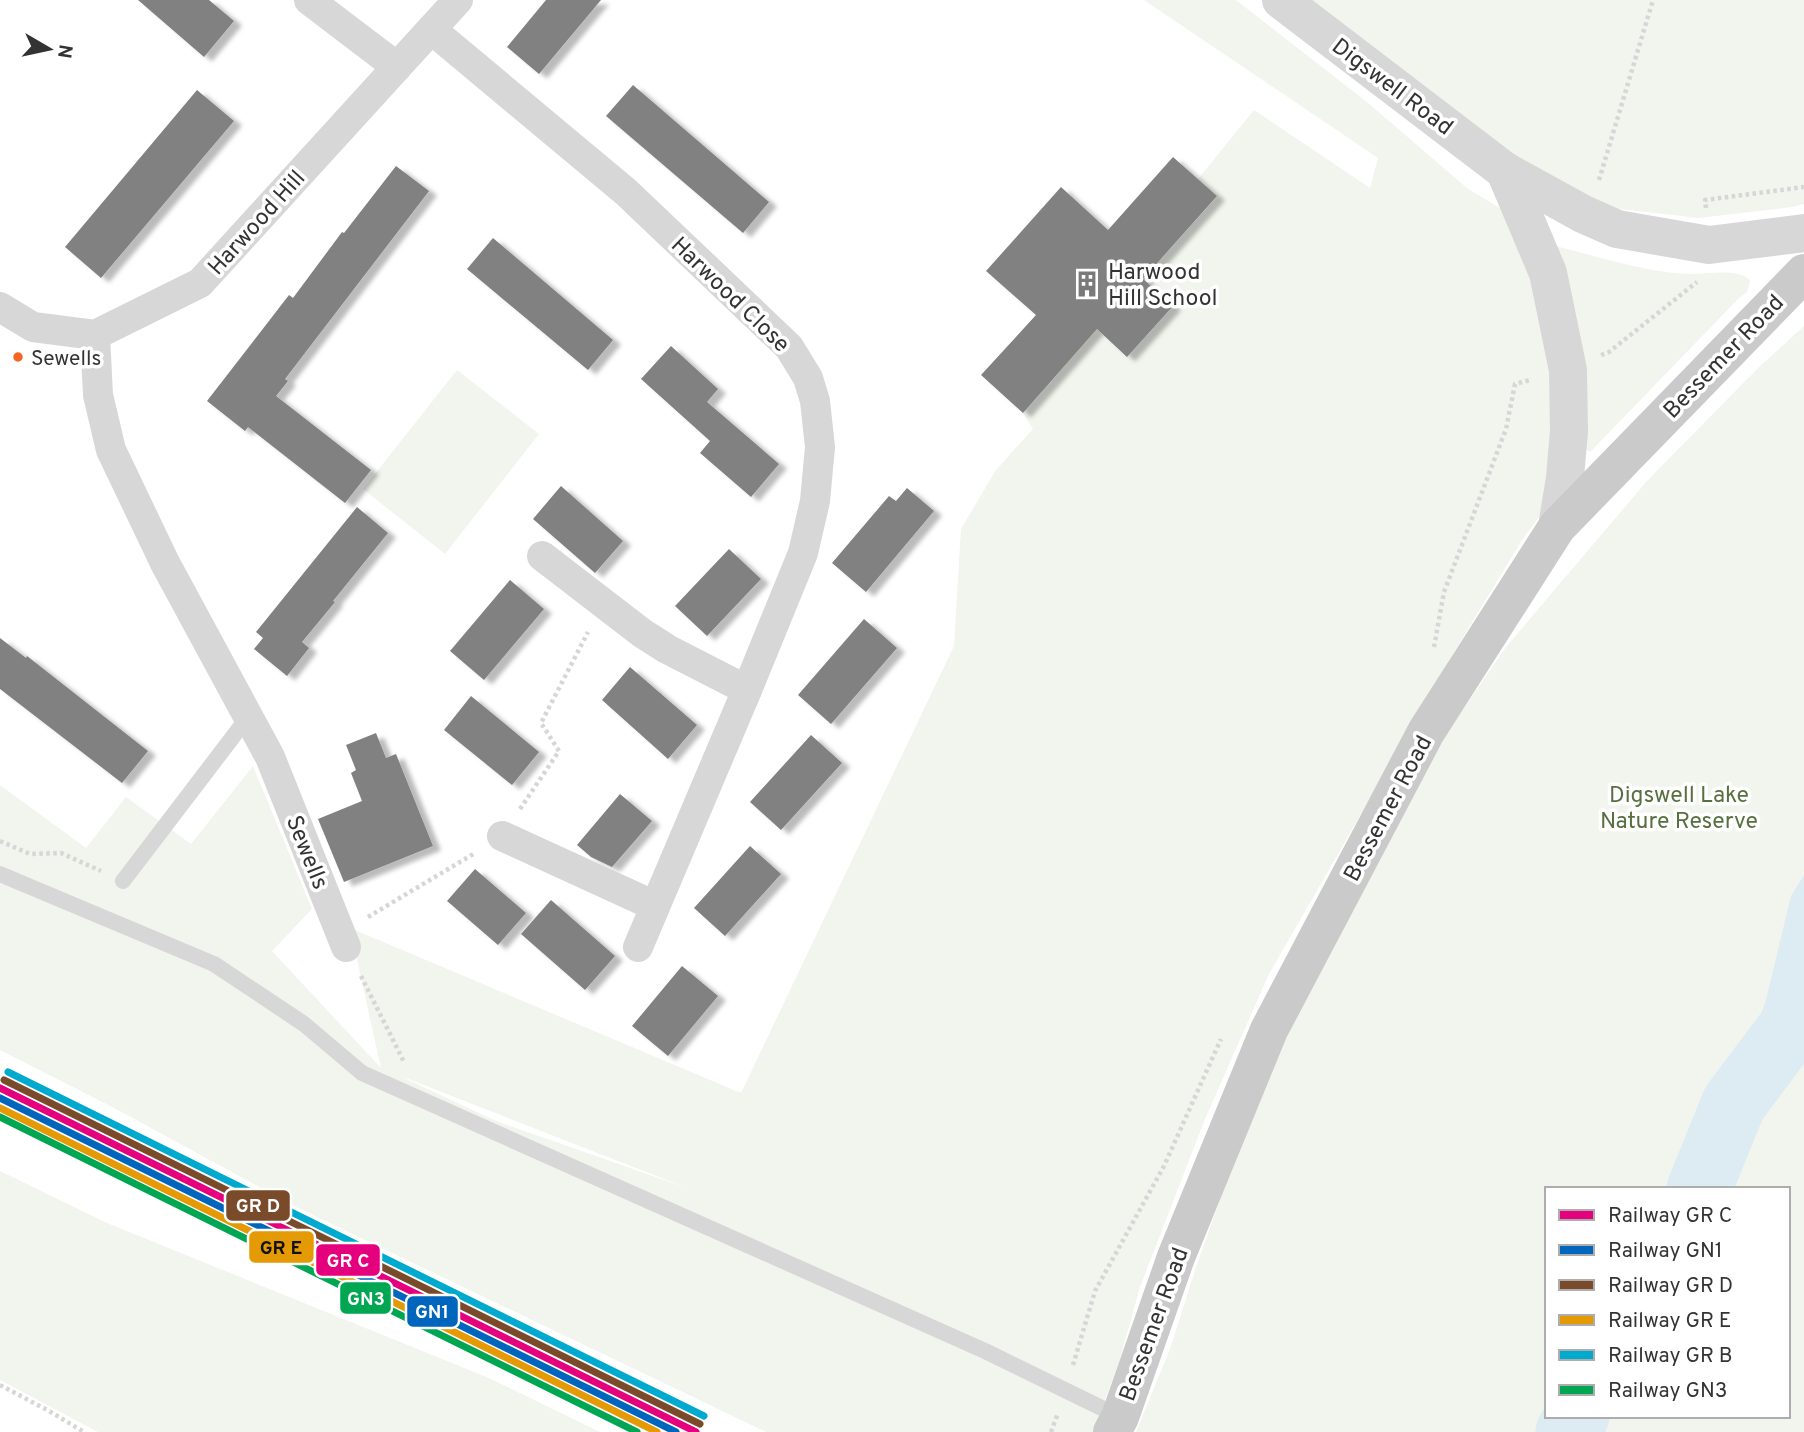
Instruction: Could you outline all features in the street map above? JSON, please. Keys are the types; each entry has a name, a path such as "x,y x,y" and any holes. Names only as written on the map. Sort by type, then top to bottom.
{"main road":[{"name":"Bessemer Road","path":"1116,1424 1176,1257 1269,1030 1426,732 1557,527 1804,273"}],"street":[{"path":"309,0 397,67"},
{"name":"Harwood Hill","path":"95,335 200,283 458,0"},
{"name":"Digswell Road","path":"1281,0 1505,171 1583,214 1617,229 1709,245 1804,233"},
{"name":"Harwood Close","path":"432,30 625,192 789,348 808,378 815,401 820,447 815,501 803,553 638,947"},
{"name":"Digswell Road","path":"1505,171 1548,273 1568,370 1569,431 1557,527"},
{"path":"0,307 33,327 95,335"},
{"name":"Sewells","path":"95,335 98,395 111,450 165,563 270,757 343,940"},
{"path":"542,556 667,649 747,690"},
{"path":"502,836 655,906"}],"lane":[{"path":"123,881 248,717"},
{"path":"0,874 214,964 304,1024 362,1073 985,1351 1065,1390 1116,1424"}],"path":[{"path":"1583,214 1600,177 1653,0"},
{"path":"1705,200 1804,187"},
{"path":"1592,359 1609,352 1706,274"},
{"path":"1433,649 1444,592 1506,429 1515,384 1540,377"},
{"path":"422,1099 343,940 502,836 559,751 541,723 603,602"},
{"path":"0,841 30,854 61,853 123,881"},
{"path":"1065,1390 1095,1290 1164,1166 1224,1034"},
{"path":"0,1385 83,1432"}],"green space":[{"path":"1144,0 1236,0 1367,102 1468,189 1500,208 1523,249 1549,335 1555,496 1522,540 1454,652 1269,974 1205,1119 1140,1287 1119,1362 1093,1432 766,1432 294,1206 116,1109 0,1050 0,785 86,848 126,797 191,844 253,766 312,909 272,951 381,1068 350,928 741,1093 954,646 961,529 996,470 1033,429 1023,413 1097,329 1127,356 1172,306 1143,279 1217,197 1198,179 1254,110 1370,188 1378,158","holes":["398,1075 687,1188 496,1121"]},
{"path":"1300,0 1804,0 1804,204 1699,218 1620,209 1568,190 1501,161"},
{"path":"1555,246 1659,271 1732,273 1750,281 1747,292 1590,452 1584,448"},
{"name":"Digswell Lake Nature Reserve","path":"1804,326 1804,1432 1136,1432 1170,1349 1198,1261 1246,1128 1309,979 1420,772 1506,647 1647,481 1758,368"},
{"path":"457,370 539,434 445,554 363,489"},
{"path":"0,1171 107,1223 489,1378 600,1432 98,1432 0,1380"}],"shaded area":[{"path":"1804,875 1804,1036 1734,1103 1767,996 1791,896"}],"building":[{"path":"138,0 209,0 234,21 204,57"},
{"path":"546,0 601,0 539,74 507,47"},
{"path":"633,85 769,202 743,233 606,116"},
{"path":"197,90 234,121 101,278 65,247"},
{"name":"Harwood Hill School","path":"1173,157 1217,196 1143,279 1173,306 1127,357 1097,329 1023,413 981,375 1036,315 986,271 1061,187 1108,230"},
{"path":"396,166 429,191 285,379 288,381 276,396 371,470 345,503 248,427 245,431 207,401 289,295 293,298"},
{"path":"493,238 613,340 588,370 467,269"},
{"path":"671,346 718,389 707,402 779,464 751,497 700,453 710,441 641,379"},
{"path":"561,486 623,541 595,573 533,519"},
{"path":"907,488 934,511 866,592 832,563 889,496 896,501"},
{"path":"357,507 388,533 302,642 309,648 287,676 254,649 263,638 256,632"},
{"path":"729,549 761,579 707,636 675,606"},
{"path":"510,580 544,609 484,680 450,651"},
{"path":"864,619 897,648 831,724 798,695"},
{"path":"0,638 148,751 122,783 0,689"},
{"path":"630,667 697,725 668,759 602,700"},
{"path":"471,696 539,752 512,785 444,730"},
{"path":"376,733 386,758 396,754 433,846 344,882 318,819 362,801 351,773 356,770 346,745"},
{"path":"811,735 842,763 781,830 750,802"},
{"path":"620,794 652,821 612,867 591,857 577,845"},
{"path":"750,846 781,874 725,936 694,908"},
{"path":"475,869 526,913 498,945 447,901"},
{"path":"551,900 615,956 585,990 521,934"},
{"path":"682,966 718,996 668,1056 632,1026"}],"waterway":[{"path":"1700,1187 1734,1103 1804,1010"},
{"path":"1568,1432 1576,1418"}],"transit line":[{"path":"8,1072 704,1416"},
{"path":"4,1080 700,1424"},
{"path":"0,1088 696,1432"},
{"path":"0,1108 657,1432"}],"rail line":[{"name":"GN1","path":"0,1098 676,1432"},
{"name":"GN3","path":"0,1117 637,1432"}],"place":[{"name":"Harwood Hill School","path":"1087,284"},
{"name":"Sewells","path":"18,357"}]}
